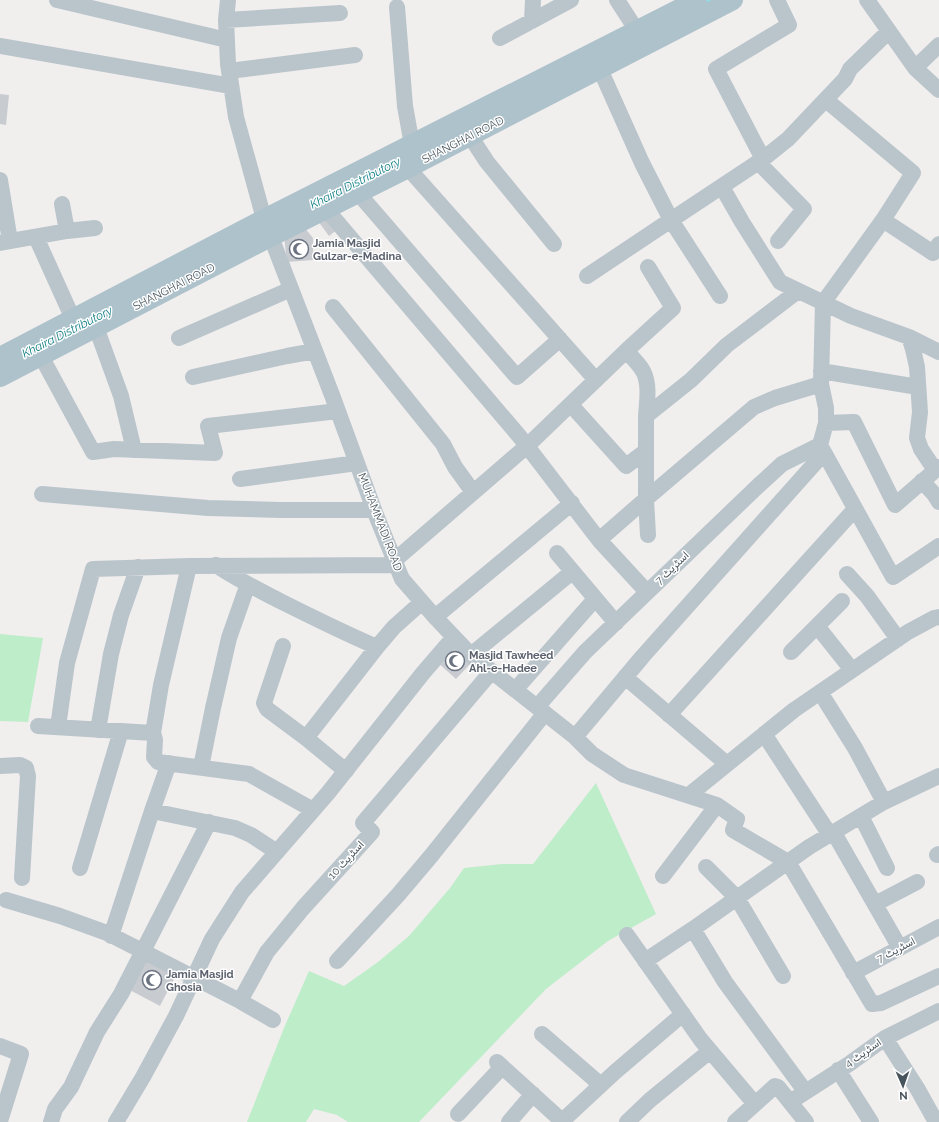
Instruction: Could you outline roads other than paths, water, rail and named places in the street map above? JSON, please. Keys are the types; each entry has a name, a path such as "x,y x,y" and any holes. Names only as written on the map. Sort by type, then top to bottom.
{"main road":[{"name":"SHANGHAI ROAD","path":"0,357 72,319 268,228 326,209 733,0"},
{"name":"SHANGHAI ROAD","path":"0,377 96,327 412,145 693,1"}],"street":[{"path":"57,0 228,40"},
{"name":"MUHAMMADI ROAD","path":"228,0 226,20 230,79 236,117 268,228 374,510 402,579 471,655 575,737 592,754 624,775 717,805 737,819 733,830 788,862"},
{"path":"532,21 533,0"},
{"path":"500,38 571,0"},
{"path":"617,0 637,31"},
{"path":"777,0 789,25 716,69 761,160 804,208 778,241"},
{"path":"867,0 915,68 939,90"},
{"path":"397,7 405,106 412,145"},
{"path":"226,20 340,13"},
{"path":"587,276 722,187 788,139 845,79 850,69 889,31"},
{"path":"915,68 939,45"},
{"path":"0,46 230,79 355,55"},
{"path":"600,69 642,163 671,220 720,296"},
{"path":"575,737 822,449 826,423 826,408 821,378 824,303 883,220 913,173 826,100"},
{"path":"470,136 487,162 554,244"},
{"path":"408,168 596,380"},
{"path":"0,180 5,242 67,231 95,228"},
{"path":"722,187 780,282 852,316 909,337 939,352"},
{"path":"358,192 517,377 560,339"},
{"path":"62,204 67,231"},
{"path":"326,209 527,446 599,540 647,592"},
{"path":"883,220 933,253 939,244"},
{"path":"36,237 72,319"},
{"path":"58,727 67,663 93,569 395,562 527,446 673,308 648,267"},
{"path":"180,338 291,289"},
{"path":"646,416 691,380 728,345 798,291"},
{"path":"333,307 443,444 455,467 474,492"},
{"path":"96,327 121,396 134,450"},
{"path":"826,423 854,422 895,505 937,468 922,448 917,438 920,412 917,367 909,337"},
{"path":"193,377 315,351"},
{"path":"626,351 643,370 648,396 646,416 646,499 648,535"},
{"path":"41,356 93,452 114,449 214,453 208,426 338,411"},
{"path":"599,540 754,407 821,378 918,387"},
{"path":"571,404 626,466 646,451"},
{"path":"822,449 892,577 939,546"},
{"name":"اسٹریٹ 7","path":"337,961 398,895 431,856 585,652 782,464 822,449"},
{"path":"240,479 357,463"},
{"path":"922,481 939,502"},
{"path":"42,494 208,508 374,510"},
{"path":"435,617 572,504"},
{"path":"669,715 855,509"},
{"path":"557,553 616,623"},
{"path":"216,565 248,584 344,633 377,647"},
{"path":"189,566 161,685 154,733 154,757 158,762 250,774 313,810"},
{"path":"98,730 111,654 138,567"},
{"path":"471,655 572,572"},
{"path":"847,574 867,596 898,639"},
{"path":"201,767 229,638 248,584"},
{"path":"515,690 595,599"},
{"path":"791,652 842,601"},
{"path":"306,738 394,627 422,602"},
{"path":"689,795 794,710 898,639 924,623 939,617"},
{"path":"817,626 852,670"},
{"path":"116,1122 143,1077 176,1016 212,939 242,892 346,771 454,637"},
{"path":"283,646 264,703 267,709 306,738 346,771"},
{"name":"اسٹریٹ 10","path":"240,1002 267,952 303,908 372,832 363,824 492,671"},
{"path":"625,677 727,764"},
{"path":"820,692 854,748 884,802"},
{"path":"38,726 154,733"},
{"path":"80,868 121,731"},
{"path":"764,734 832,834 900,948"},
{"path":"111,936 169,763"},
{"path":"0,766 20,765 26,768 28,776 22,878"},
{"path":"645,961 809,847 884,802 939,776"},
{"path":"663,876 717,805"},
{"path":"152,811 235,828 246,832 277,852"},
{"path":"861,816 887,868"},
{"path":"51,1122 55,1109 71,1087 97,1032 121,994 209,822"},
{"path":"788,862 872,1004 881,1003 939,976"},
{"path":"706,867 737,898 783,976"},
{"path":"875,904 917,882"},
{"path":"6,900 60,916 111,936 193,977 273,1020"},
{"name":"اسٹریٹ 7","path":"853,973 939,928"},
{"path":"693,929 725,982 805,1091"},
{"path":"627,936 710,1051 755,1104"},
{"name":"اسٹریٹ 4","path":"790,1102 885,1038 928,1015 939,1011"},
{"path":"458,1114 499,1064 561,1122 682,1014"},
{"path":"542,1034 601,1085"},
{"path":"885,1038 917,1088 936,1122"},
{"path":"0,1046 21,1054 0,1121"},
{"path":"627,1122 650,1100 710,1051"},
{"path":"838,1070 866,1120"},
{"path":"735,1122 775,1086 778,1087 806,1122"},
{"path":"509,1122 532,1094"}],"waterway":[{"name":"Khaira Distributory","path":"703,4 710,0"}],"place":[{"name":"Jamia Masjid Gulzar-e-Madina","path":"299,249"},
{"name":"Masjid Tawheed Ahl-e-Hadee","path":"455,661"},
{"name":"Jamia Masjid Ghosia","path":"152,980"}]}
